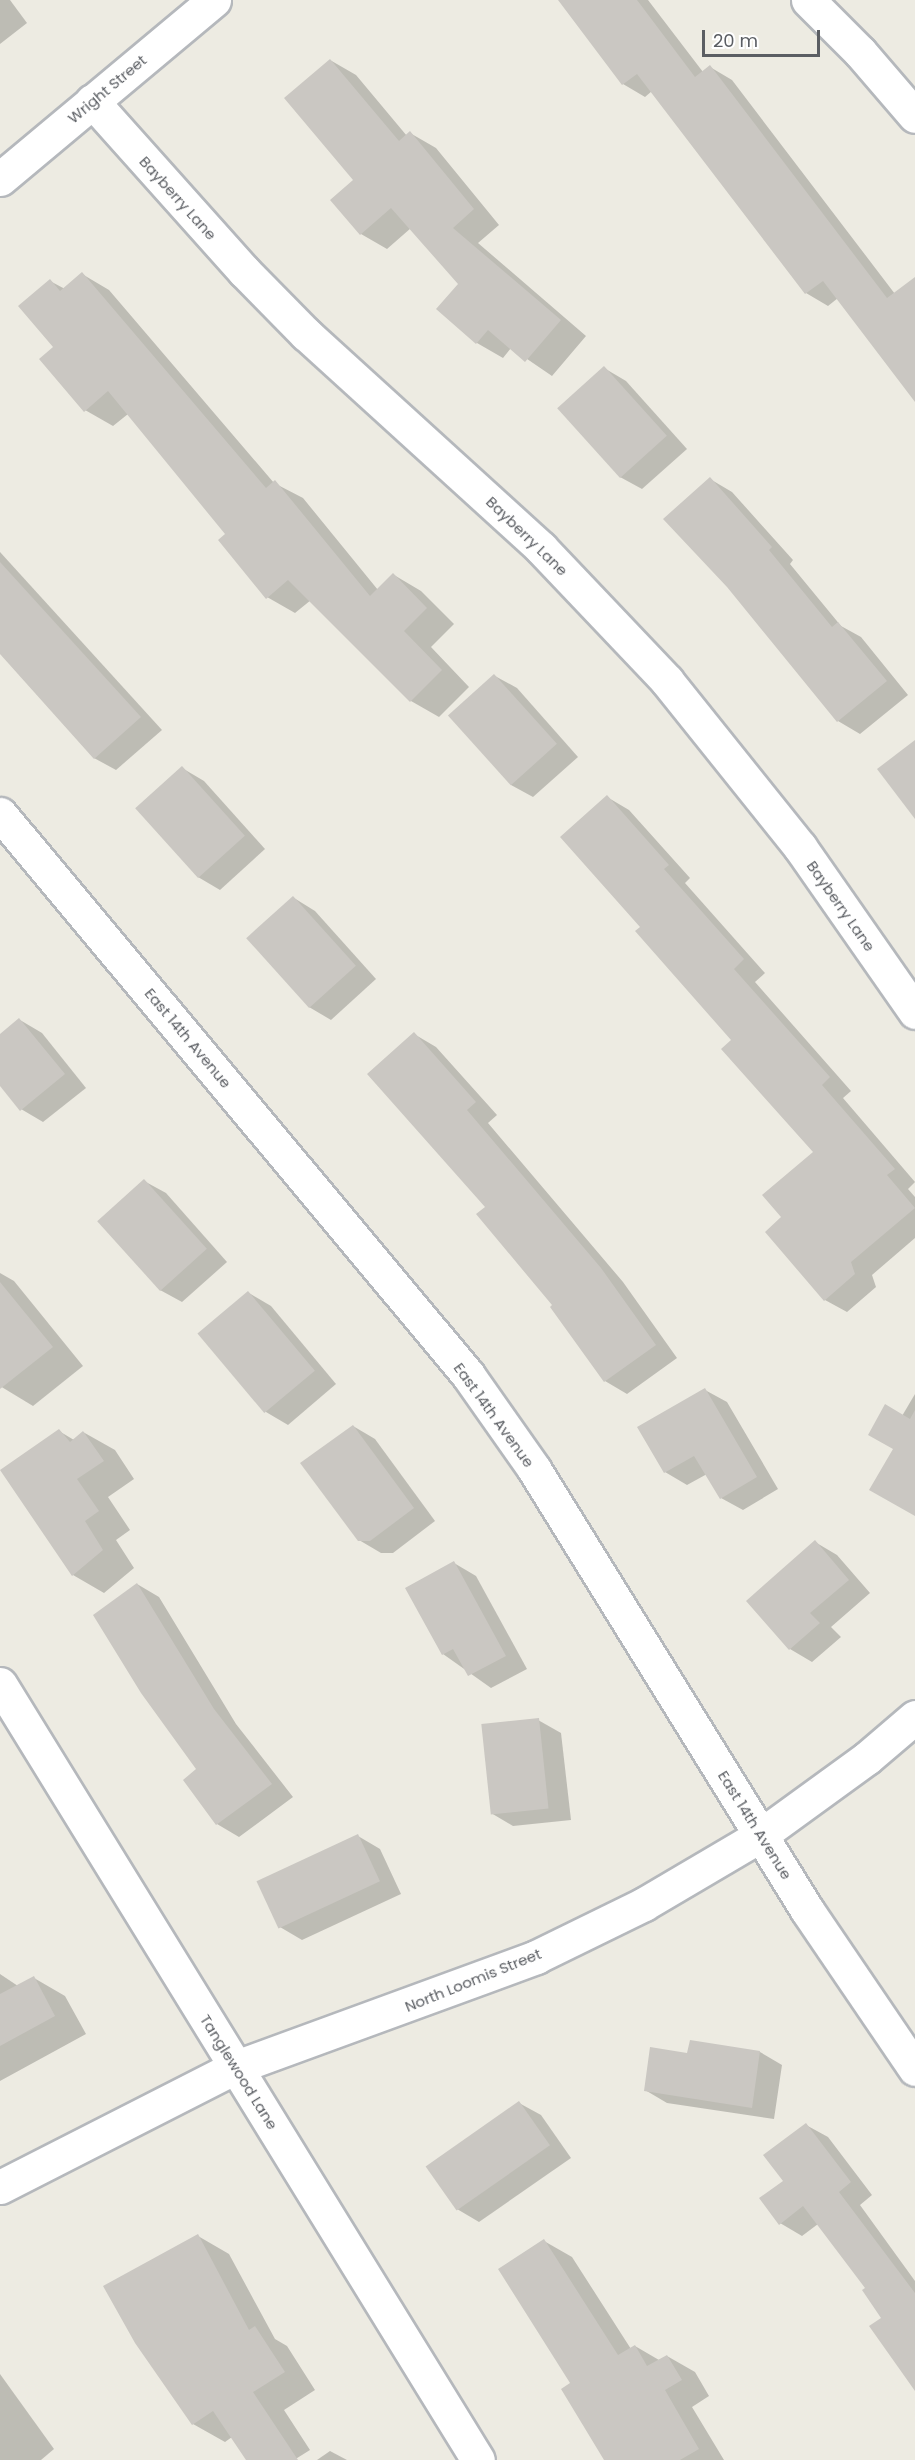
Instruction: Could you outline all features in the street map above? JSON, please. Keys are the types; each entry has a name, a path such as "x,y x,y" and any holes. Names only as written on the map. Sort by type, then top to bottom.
{"street":[{"name":"Wright Street","path":"0,178 214,0"},
{"path":"808,0 860,52 915,116"},
{"name":"Bayberry Lane","path":"92,101 260,288 541,549 667,681 800,847 915,1012"},
{"name":"East 14th Avenue","path":"0,814 468,1375 534,1470 761,1835 915,2069"},
{"name":"Tanglewood Lane","path":"0,1684 478,2460"},
{"name":"North Loomis Street","path":"0,2187 236,2067 536,1957 644,1904 761,1835 867,1758 915,1717"}],"building":[{"path":"558,0 637,0 695,77 710,65 887,298 915,277 915,402 823,281 805,294 637,74 622,85"},
{"path":"330,59 399,141 410,131 474,209 453,228 561,320 525,362 488,330 476,344 436,309 458,284 391,208 360,235 330,200 353,180 284,98"},
{"path":"82,272 266,488 275,480 370,596 393,573 427,608 404,631 442,670 410,702 288,580 266,599 218,540 225,534 108,391 84,412 39,359 53,347 18,306 50,279 60,291"},
{"path":"604,366 667,436 620,478 557,408"},
{"path":"710,477 772,547 769,550 832,627 838,622 887,681 837,722 727,587 663,519"},
{"path":"0,562 141,717 94,759 0,654"},
{"path":"494,674 557,744 511,785 448,715"},
{"path":"915,740 915,819 877,769"},
{"path":"182,766 245,836 198,878 135,808"},
{"path":"607,795 669,865 664,869 744,959 734,969 830,1077 822,1085 895,1169 887,1175 915,1208 851,1262 855,1274 824,1301 765,1232 781,1217 762,1195 813,1152 721,1049 731,1040 635,931 640,927 560,837"},
{"path":"293,896 356,966 309,1008 246,938"},
{"path":"19,1018 65,1074 20,1111 0,1086 0,1034"},
{"path":"414,1032 476,1102 467,1110 601,1268 656,1345 604,1382 550,1307 552,1305 476,1214 485,1207 367,1074"},
{"path":"144,1179 207,1249 160,1291 97,1221"},
{"path":"0,1282 53,1347 0,1389"},
{"path":"248,1291 315,1371 264,1413 197,1333"},
{"path":"705,1388 757,1477 720,1499 694,1456 664,1473 637,1427"},
{"path":"885,1404 910,1419 915,1410 915,1516 869,1490 893,1449 868,1435"},
{"path":"353,1425 414,1508 370,1541 358,1541 300,1463"},
{"path":"59,1429 70,1442 83,1431 104,1461 77,1479 99,1511 85,1521 103,1550 72,1576 0,1470"},
{"path":"815,1540 849,1580 810,1613 820,1623 789,1650 746,1601"},
{"path":"454,1561 506,1656 468,1676 453,1649 442,1655 405,1588"},
{"path":"137,1583 214,1709 272,1784 216,1825 183,1780 196,1769 141,1693 93,1615"},
{"path":"539,1718 549,1809 491,1815 481,1724"},
{"path":"358,1834 380,1881 278,1928 256,1881"},
{"path":"34,1976 55,2016 0,2046 0,1994"},
{"path":"690,2040 760,2051 752,2108 644,2091 650,2047 687,2053"},
{"path":"519,2101 550,2145 457,2211 426,2166"},
{"path":"806,2123 851,2182 839,2192 915,2293 915,2391 869,2326 881,2318 862,2290 865,2288 803,2206 779,2225 759,2198 783,2181 763,2155"},
{"path":"198,2234 249,2330 255,2326 285,2372 253,2392 298,2460 246,2460 213,2411 192,2425 135,2343 103,2286"},
{"path":"544,2239 618,2355 635,2345 647,2366 667,2355 682,2380 665,2390 699,2449 680,2460 604,2460 561,2389 570,2383 498,2269"}]}
